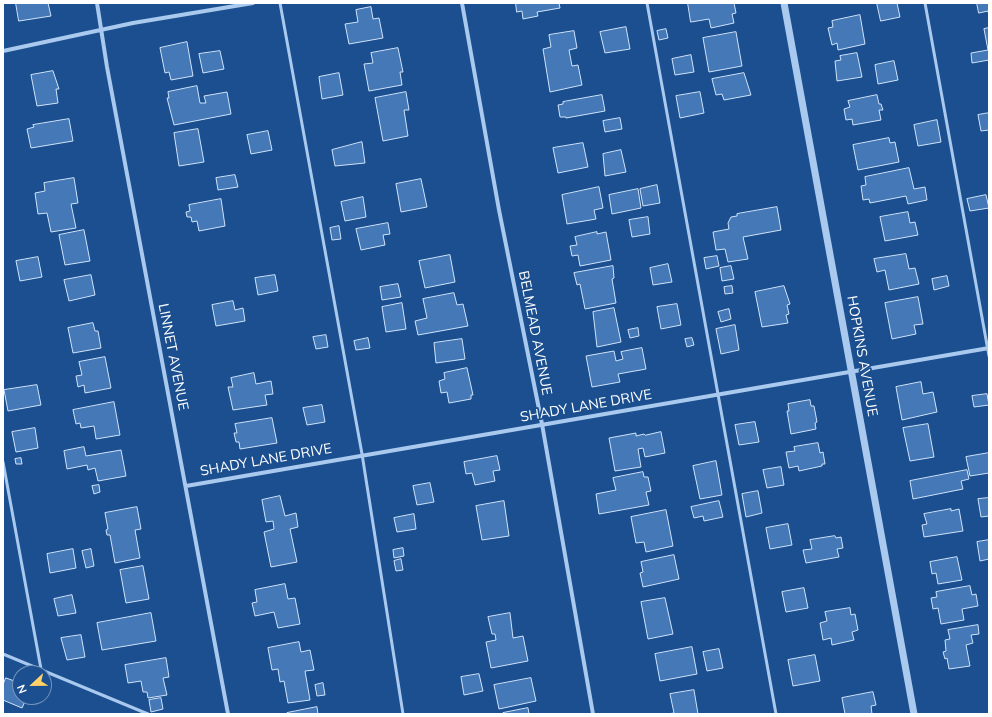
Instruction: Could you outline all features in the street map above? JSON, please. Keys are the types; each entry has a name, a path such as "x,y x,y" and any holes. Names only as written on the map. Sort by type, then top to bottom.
{"street":[{"name":"LINNET AVENUE","path":"97,3 228,714"},
{"path":"3,51 74,37 101,29 253,3"},
{"name":"BELMEAD AVENUE","path":"462,3 499,210 542,424 593,714"},
{"name":"HOPKINS AVENUE","path":"784,3 914,714"},
{"name":"SHADY LANE DRIVE","path":"186,486 362,454 718,395 988,348"}],"lane":[{"path":"280,3 362,454 403,714"},
{"path":"648,3 776,714"},
{"path":"925,3 989,356"},
{"path":"3,462 40,665"},
{"path":"3,654 31,665"},
{"path":"52,674 148,714"}],"building":[{"path":"16,3 48,3 51,16 19,21"},
{"path":"516,3 559,3 560,8 537,12 538,16 523,19 522,11 517,12"},
{"path":"688,3 734,3 736,13 732,14 734,23 711,28 709,19 691,22"},
{"path":"877,3 897,3 900,17 881,21"},
{"path":"977,3 989,3 989,16 988,11 979,13"},
{"path":"371,7 373,19 379,18 383,38 349,44 345,24 358,22 356,10"},
{"path":"860,15 865,44 838,50 837,43 832,45 828,28 833,27 832,21"},
{"path":"626,27 630,49 605,53 600,32"},
{"path":"989,28 989,60 972,63 971,53 988,50 984,29"},
{"path":"666,29 668,38 659,40 657,31"},
{"path":"574,31 577,48 569,50 572,66 578,65 582,85 550,92 543,49 551,47 549,35"},
{"path":"736,32 742,66 709,72 703,38"},
{"path":"187,42 193,76 171,80 169,72 165,73 160,48"},
{"path":"398,48 403,72 400,72 402,85 369,91 364,64 373,63 371,53"},
{"path":"220,51 224,69 203,73 199,54"},
{"path":"857,53 862,77 837,81 835,61 841,60 840,56"},
{"path":"691,55 694,72 675,75 672,59"},
{"path":"894,61 898,80 878,84 875,65"},
{"path":"53,71 59,89 56,89 58,103 37,106 31,75"},
{"path":"339,73 343,95 322,99 319,77"},
{"path":"744,73 751,95 724,100 722,94 716,95 712,79"},
{"path":"197,86 200,103 206,103 204,96 227,92 231,114 174,125 167,98 169,98 168,92"},
{"path":"406,92 409,110 404,110 408,136 383,141 375,98"},
{"path":"700,92 704,113 680,118 676,96"},
{"path":"602,95 605,111 566,118 560,117 558,105 563,104 563,102"},
{"path":"877,95 879,104 881,104 883,110 879,110 881,120 853,125 852,119 846,120 844,109 850,107 848,101"},
{"path":"989,113 989,130 981,131 978,115"},
{"path":"620,118 622,129 605,132 603,121"},
{"path":"69,119 73,141 31,148 27,129 34,127 33,125"},
{"path":"937,120 941,142 918,146 914,125"},
{"path":"198,129 204,162 179,166 174,133"},
{"path":"268,131 272,150 251,154 247,135"},
{"path":"889,138 890,143 895,142 899,162 858,170 853,145"},
{"path":"362,142 365,163 335,166 332,150"},
{"path":"583,143 588,167 558,173 553,148"},
{"path":"621,150 626,172 605,176 603,154"},
{"path":"909,168 914,189 925,187 927,200 908,204 906,196 870,203 869,199 863,200 861,186 866,185 865,177"},
{"path":"235,175 238,187 218,190 216,178"},
{"path":"74,178 78,203 71,204 76,228 51,232 47,213 38,214 35,193 45,191 44,183"},
{"path":"421,179 427,207 401,212 396,184"},
{"path":"657,185 660,203 643,206 640,189"},
{"path":"599,187 603,208 594,210 596,219 567,224 562,195"},
{"path":"638,189 641,208 612,214 609,195"},
{"path":"986,195 989,208 970,211 967,199"},
{"path":"363,197 366,217 345,221 341,202"},
{"path":"221,199 225,226 199,231 197,221 192,222 191,217 187,217 186,212 190,211 189,205"},
{"path":"777,207 781,230 743,237 748,259 728,262 725,249 716,250 713,232 729,229 728,223 731,217 737,216 737,214"},
{"path":"908,212 910,223 915,222 918,235 885,241 880,217"},
{"path":"648,217 650,234 632,237 629,220"},
{"path":"388,223 390,234 383,235 385,245 361,250 356,229"},
{"path":"339,226 341,239 332,240 330,228"},
{"path":"84,230 90,261 65,265 59,235"},
{"path":"597,232 597,234 606,232 611,260 580,266 578,255 572,256 570,246 577,245 575,237"},
{"path":"906,254 909,269 915,268 919,284 889,290 885,270 877,272 874,259"},
{"path":"450,255 455,282 425,288 419,261"},
{"path":"717,256 719,266 706,269 704,258"},
{"path":"38,257 42,277 20,281 16,261"},
{"path":"668,264 672,282 653,285 650,268"},
{"path":"613,266 614,278 612,279 616,303 585,309 580,284 577,285 574,273"},
{"path":"731,266 734,279 722,281 720,268"},
{"path":"91,275 95,295 69,301 64,280"},
{"path":"275,275 278,291 258,295 255,278"},
{"path":"947,276 949,286 934,290 932,279"},
{"path":"398,284 401,297 382,300 380,287"},
{"path":"732,286 733,293 725,294 724,287"},
{"path":"784,286 790,304 787,305 789,314 786,315 788,323 762,327 755,292"},
{"path":"454,293 457,305 463,304 468,326 418,335 415,321 427,318 423,299"},
{"path":"918,297 923,324 914,325 916,334 892,339 885,303"},
{"path":"233,301 235,310 243,308 245,321 216,326 212,305"},
{"path":"402,303 406,329 386,332 382,307"},
{"path":"677,304 681,325 661,329 657,307"},
{"path":"614,308 621,342 597,347 593,312"},
{"path":"729,309 731,319 721,322 718,312"},
{"path":"93,323 95,331 98,331 101,348 73,353 68,328"},
{"path":"735,325 739,350 721,354 716,329"},
{"path":"638,328 639,336 630,338 628,330"},
{"path":"326,335 328,347 316,349 313,337"},
{"path":"368,338 370,348 356,350 354,341"},
{"path":"692,338 694,345 687,347 685,339"},
{"path":"462,339 465,359 436,363 434,343"},
{"path":"642,348 646,369 618,374 620,382 592,387 586,356 614,351 616,361 623,359 621,352"},
{"path":"105,357 111,388 85,393 84,385 78,387 76,376 82,375 79,362"},
{"path":"467,368 473,395 471,395 471,399 449,403 447,392 441,393 439,381 445,379 444,373"},
{"path":"254,373 256,384 271,381 273,394 265,395 267,405 233,410 228,387 233,387 231,378"},
{"path":"921,382 923,394 933,392 937,412 902,420 896,387"},
{"path":"37,385 41,405 8,411 4,390"},
{"path":"987,394 989,405 974,407 972,396"},
{"path":"810,400 811,406 814,406 817,422 815,423 816,429 791,434 787,411 789,411 788,404"},
{"path":"114,402 120,435 96,439 94,426 81,428 80,423 76,424 73,410"},
{"path":"322,405 325,422 307,425 303,408"},
{"path":"272,418 277,443 240,449 239,442 236,442 234,433 237,433 235,424"},
{"path":"755,422 759,442 739,445 735,425"},
{"path":"928,424 934,457 910,461 903,428"},
{"path":"35,428 38,448 16,452 12,432"},
{"path":"661,432 665,453 645,457 643,448 638,449 641,467 615,471 609,438 636,433 636,436"},
{"path":"818,443 820,453 823,452 825,464 799,471 798,466 789,468 786,452 795,451 794,447"},
{"path":"84,447 86,456 121,450 126,476 98,481 95,468 88,470 87,465 67,469 64,451"},
{"path":"989,453 989,473 970,476 966,457"},
{"path":"497,456 500,470 493,471 495,481 475,485 472,473 466,474 464,462"},
{"path":"21,458 22,464 16,464 15,459"},
{"path":"716,461 722,495 700,499 693,466"},
{"path":"781,467 784,485 767,488 763,470"},
{"path":"967,470 969,479 961,481 963,489 913,499 910,481"},
{"path":"643,472 644,477 648,477 651,491 646,492 649,505 599,514 596,494 616,490 613,478"},
{"path":"430,483 434,502 417,505 413,486"},
{"path":"99,485 100,492 94,494 92,486"},
{"path":"758,491 762,513 746,517 742,494"},
{"path":"280,496 285,516 296,513 298,527 290,529 297,562 271,567 264,532 274,529 273,521 266,522 262,500"},
{"path":"989,498 989,516 981,517 978,499"},
{"path":"504,501 509,536 482,540 476,506"},
{"path":"719,501 723,517 704,521 703,516 694,518 691,507"},
{"path":"137,507 141,529 135,530 140,558 115,563 110,535 107,535 106,530 108,529 105,513"},
{"path":"951,509 951,511 959,509 963,531 924,537 922,525 927,524 924,514"},
{"path":"666,510 673,546 646,552 644,542 636,543 631,517"},
{"path":"414,514 416,529 397,532 394,518"},
{"path":"788,524 792,545 770,549 766,528"},
{"path":"835,536 836,538 841,537 843,548 837,549 839,557 806,563 803,550 812,549 810,540"},
{"path":"989,540 989,559 980,561 977,542"},
{"path":"403,548 404,556 394,558 393,550"},
{"path":"73,549 76,568 50,573 47,554"},
{"path":"91,549 94,566 86,568 82,551"},
{"path":"674,555 679,579 643,587 640,573 643,572 641,562"},
{"path":"957,557 962,580 938,584 936,573 932,574 930,562"},
{"path":"401,559 403,570 396,571 394,561"},
{"path":"143,566 149,599 126,603 120,570"},
{"path":"285,584 288,599 295,598 300,624 278,628 274,612 255,616 252,603 257,602 255,590"},
{"path":"970,586 972,595 976,594 978,606 962,609 964,620 941,624 938,608 933,609 931,598 937,597 936,592"},
{"path":"804,588 808,608 786,612 782,592"},
{"path":"72,595 76,613 58,616 54,599"},
{"path":"665,598 673,634 648,639 641,602"},
{"path":"850,608 851,615 855,614 858,630 852,632 854,640 832,645 831,638 823,640 820,623 827,621 825,612"},
{"path":"151,613 156,641 102,650 97,623"},
{"path":"510,613 513,638 523,636 528,661 491,668 486,642 496,640 495,634 492,634 488,617"},
{"path":"978,625 979,634 971,635 973,643 966,645 970,666 949,669 947,658 945,659 943,652 946,651 945,640 950,639 948,630"},
{"path":"81,635 85,657 67,660 61,638"},
{"path":"299,642 301,652 310,650 314,670 305,671 310,700 288,703 284,681 280,682 278,669 272,670 268,648"},
{"path":"692,647 697,674 660,681 655,654"},
{"path":"719,649 723,668 707,671 703,652"},
{"path":"815,655 820,681 793,686 788,660"},
{"path":"166,658 169,677 163,678 167,695 148,698 147,692 143,692 141,681 128,683 125,665"},
{"path":"479,674 483,691 464,695 461,677"},
{"path":"6,678 12,680 12,704 3,700 3,685"},
{"path":"531,678 536,701 499,709 494,685"},
{"path":"323,683 325,695 317,696 315,685"},
{"path":"694,690 698,714 667,714 674,713 670,694"},
{"path":"873,692 876,705 871,706 872,714 845,714 842,698"},
{"path":"161,698 163,709 151,712 149,700"},
{"path":"15,705 23,705 22,708"},
{"path":"317,707 318,714 287,714 287,713"},
{"path":"528,708 529,714 503,714 503,713"}]}
